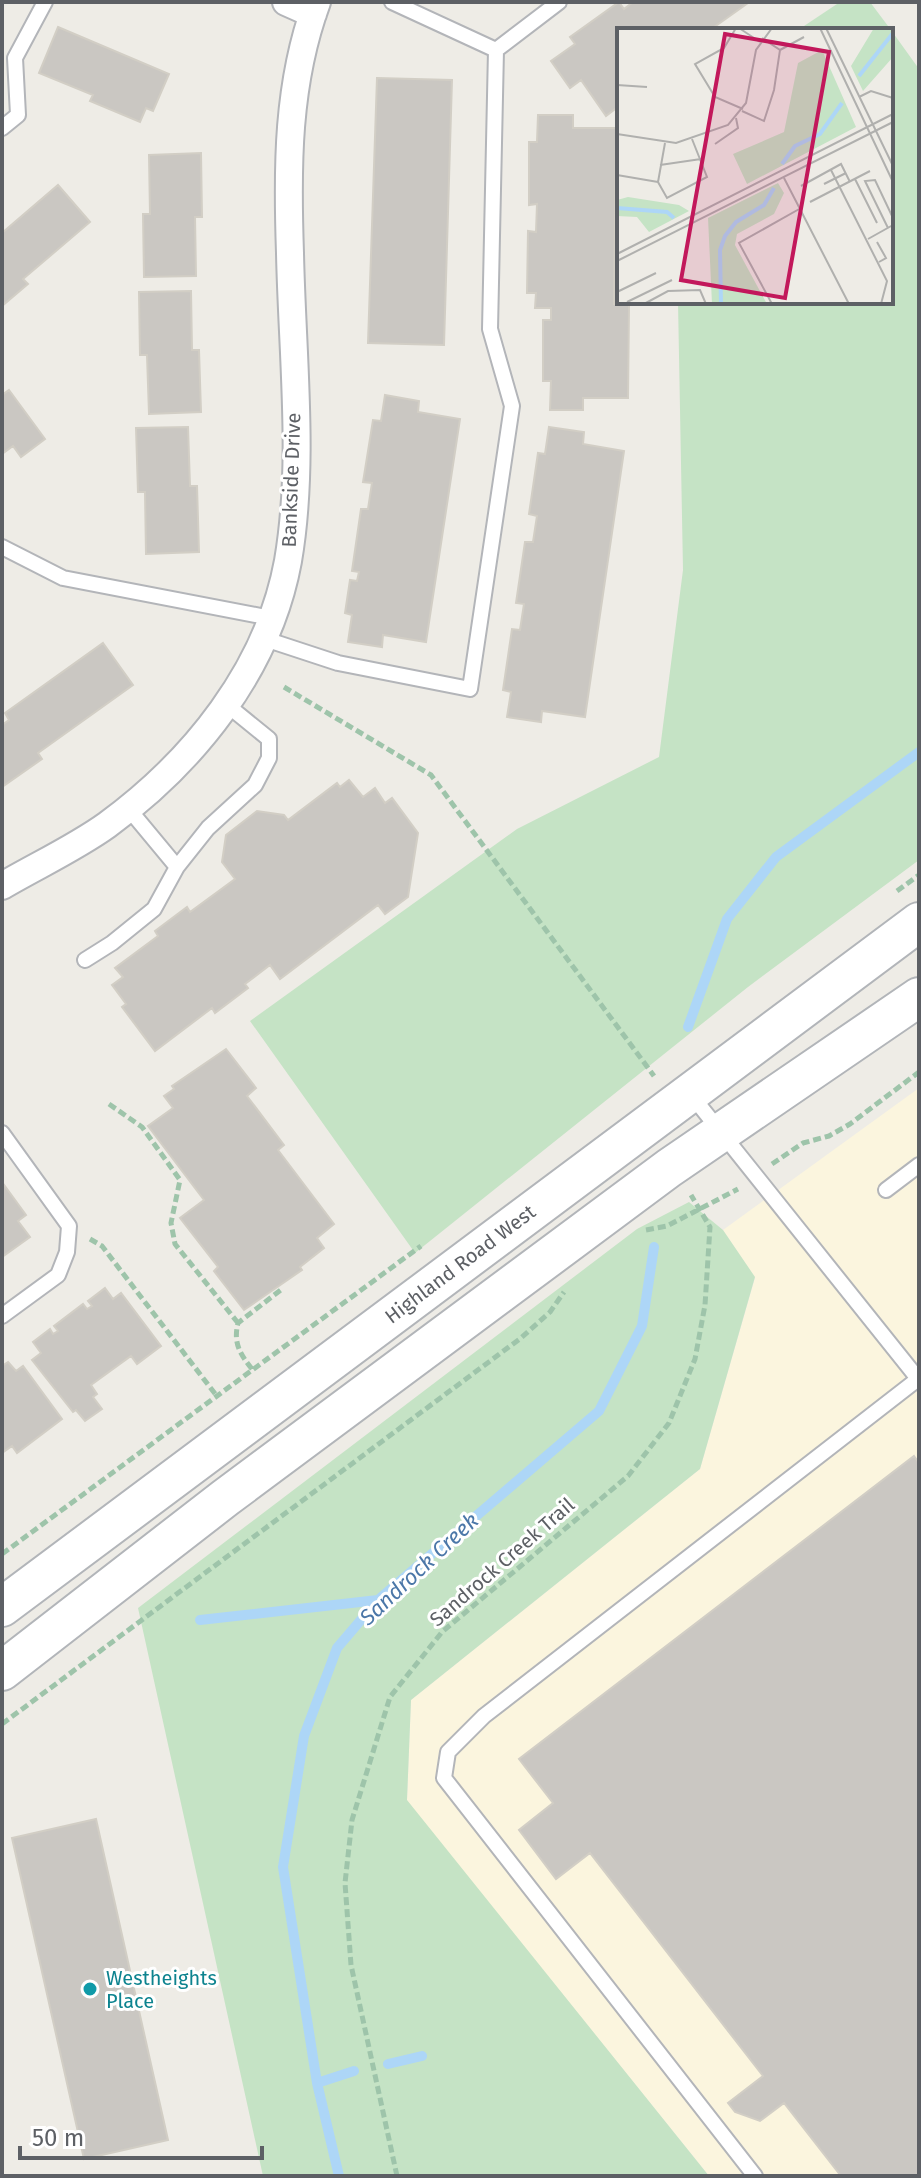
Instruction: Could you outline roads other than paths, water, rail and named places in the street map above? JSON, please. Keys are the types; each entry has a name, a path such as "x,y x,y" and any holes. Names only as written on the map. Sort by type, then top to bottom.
{"main road":[{"name":"Highland Road West","path":"2,1607 678,1079 919,922"},
{"path":"2,1671 225,1498 721,1133 919,997"}],"street":[{"path":"286,2 315,8"},
{"name":"Bankside Drive","path":"2,886 105,826 167,777 205,736 226,704 266,628 287,564 293,519 295,436 287,159 295,84 315,8"}],"lane":[{"path":"2,128 18,115 15,58 45,2"},
{"path":"392,2 496,50"},
{"path":"496,50 559,2"},
{"path":"2,547 63,578 266,628 338,663 470,689 512,406 490,329 496,50"},
{"path":"85,960 154,909 177,867 208,828 255,785 269,758 269,739 226,704"},
{"path":"128,808 177,867"},
{"path":"678,1079 919,1379 484,1716 448,1752 444,1778 755,2176"},
{"path":"2,1133 69,1226 67,1252 58,1275 2,1316"},
{"path":"886,1190 919,1165"}],"waterway":[{"name":"Sandrock Creek","path":"688,1027 727,919 776,857 919,752"},
{"name":"Sandrock Creek","path":"339,2176 317,2083 283,1867 304,1736 337,1648 378,1600 599,1411 642,1326 654,1247"},
{"path":"200,1620 378,1600"},
{"path":"388,2064 422,2056"},
{"path":"317,2083 354,2071"}],"place":[{"name":"Westheights Place","path":"90,1989"}]}
